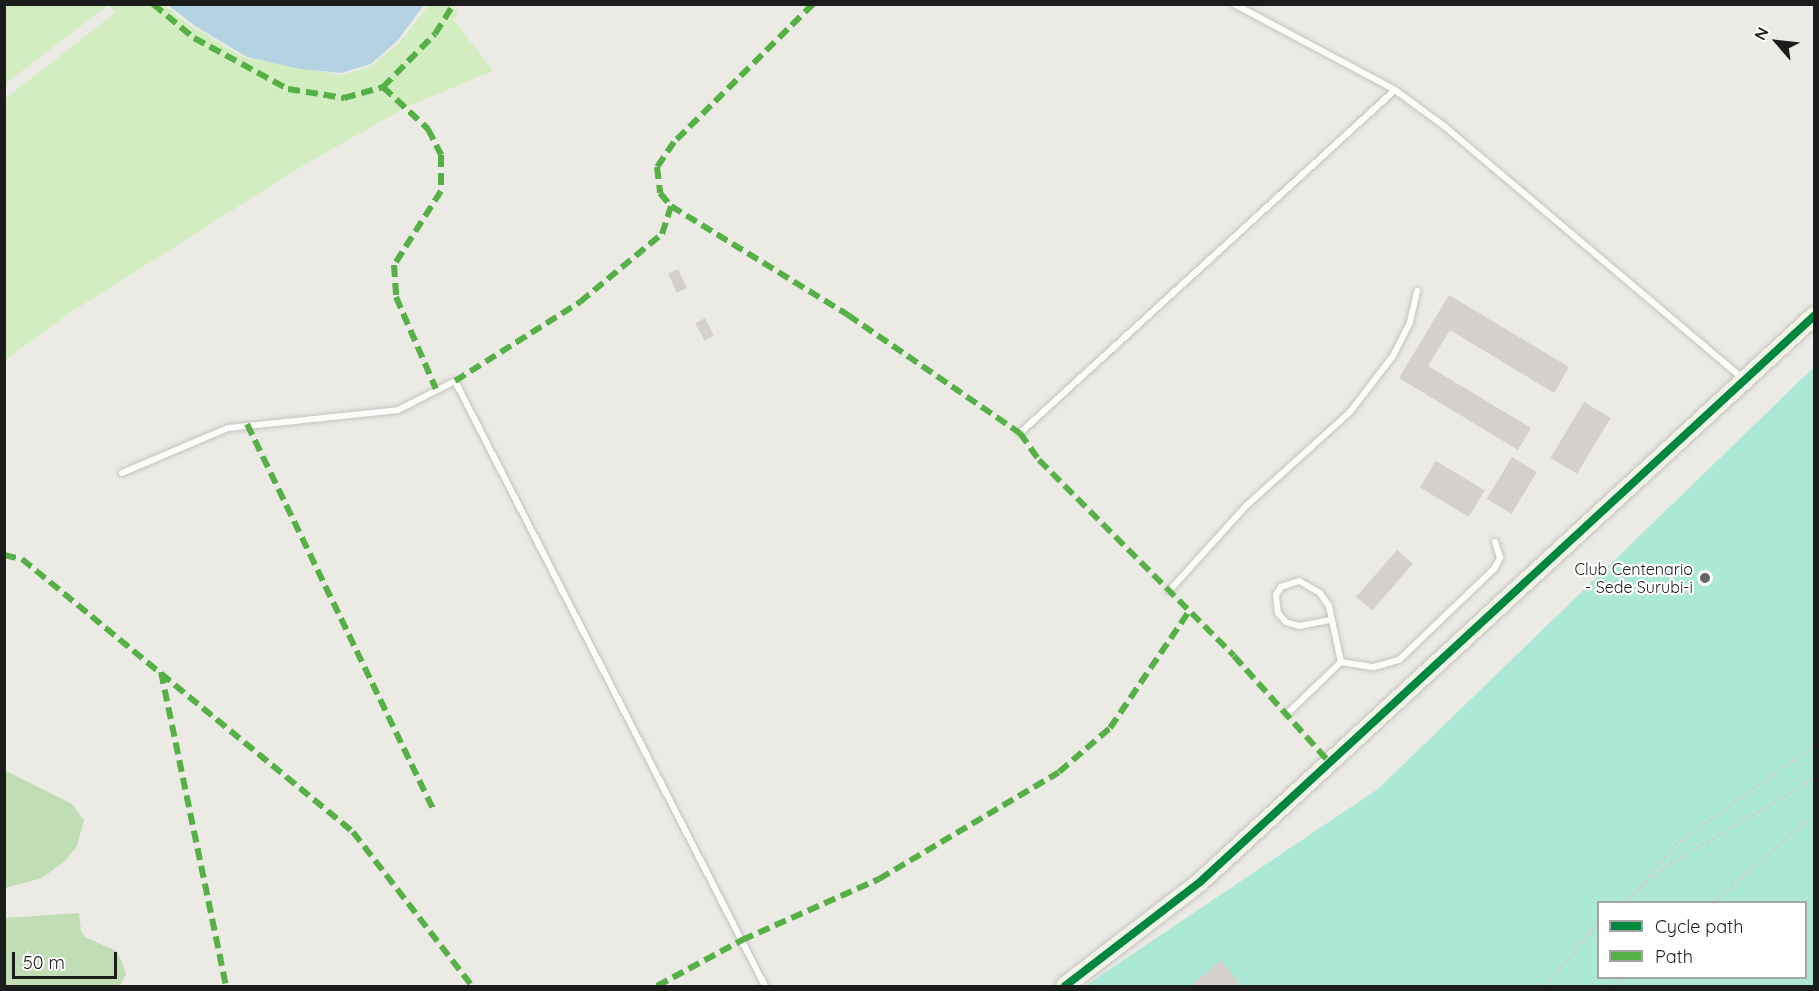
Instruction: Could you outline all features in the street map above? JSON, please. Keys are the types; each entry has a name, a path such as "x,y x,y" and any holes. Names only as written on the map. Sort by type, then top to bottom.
{"street":[{"path":"1065,987 1200,882 1815,316"}],"lane":[{"path":"1234,4 1395,90 1444,126 1745,380"},
{"path":"1020,433 1395,90"},
{"path":"1169,591 1246,506 1350,412 1393,356 1410,322 1417,291"},
{"path":"122,472 228,428 398,410 455,381 765,987"},
{"path":"1341,662 1374,667 1399,660 1494,569 1500,558 1495,542"},
{"path":"1329,620 1299,626 1286,622 1278,613 1276,595 1290,583 1299,581 1313,586 1329,606 1329,620 1341,662"},
{"path":"1288,713 1341,662"}],"path":[{"path":"1637,891 1675,845 1815,746"},
{"path":"1625,901 1665,867 1815,779"},
{"path":"1715,901 1815,815"},
{"path":"1546,987 1597,925"}],"green space":[{"path":"5,4 108,4 108,5 5,84"},
{"path":"109,5 164,5 189,25 245,58 341,75 370,67 399,43 429,5 450,5 458,13 453,19 493,71 408,106 304,165 68,314 5,360 5,99 115,13"},
{"name":"Club Centenario - Sede Surubi-i","path":"1814,367 1814,986 1085,986 1378,789"},
{"path":"4,770 72,804 84,820 77,846 65,861 42,878 5,888"},
{"path":"79,913 81,931 85,937 116,951 126,974 120,986 5,986 5,918"}],"water":[{"path":"168,5 424,5 398,40 371,64 341,73 300,69 247,57 195,26"}],"building":[{"path":"678,269 687,288 677,293 668,274"},
{"path":"1449,295 1569,367 1554,393 1450,330 1428,366 1531,428 1518,450 1399,378"},
{"path":"705,318 714,336 704,341 695,323"},
{"path":"1584,402 1611,418 1577,474 1551,458"},
{"path":"1512,457 1537,472 1512,514 1487,499"},
{"path":"1436,461 1485,490 1469,517 1420,488"},
{"path":"1397,550 1413,564 1372,611 1356,597"},
{"path":"1221,960 1239,982 1233,987 1189,987"}],"marked path":[{"path":"153,4 194,38 288,89 344,98 383,87 428,129 441,155 441,191 394,265 396,297 436,389"},
{"path":"383,87 435,34 454,4"},
{"path":"813,4 674,142 657,167 660,193 671,206 848,315 1020,433 1039,460 1234,656 1330,763"},
{"path":"455,381 580,302 662,234 671,206"},
{"path":"247,424 433,808"},
{"path":"4,555 22,559 353,832 472,986"},
{"path":"657,986 742,940 879,879 1059,772 1110,728 1188,613"},
{"path":"161,672 226,986"}],"cycle path":[{"path":"1065,986 1200,882 1814,316"}],"place":[{"name":"Club Centenario - Sede Surubi-i","path":"1705,578"}]}
